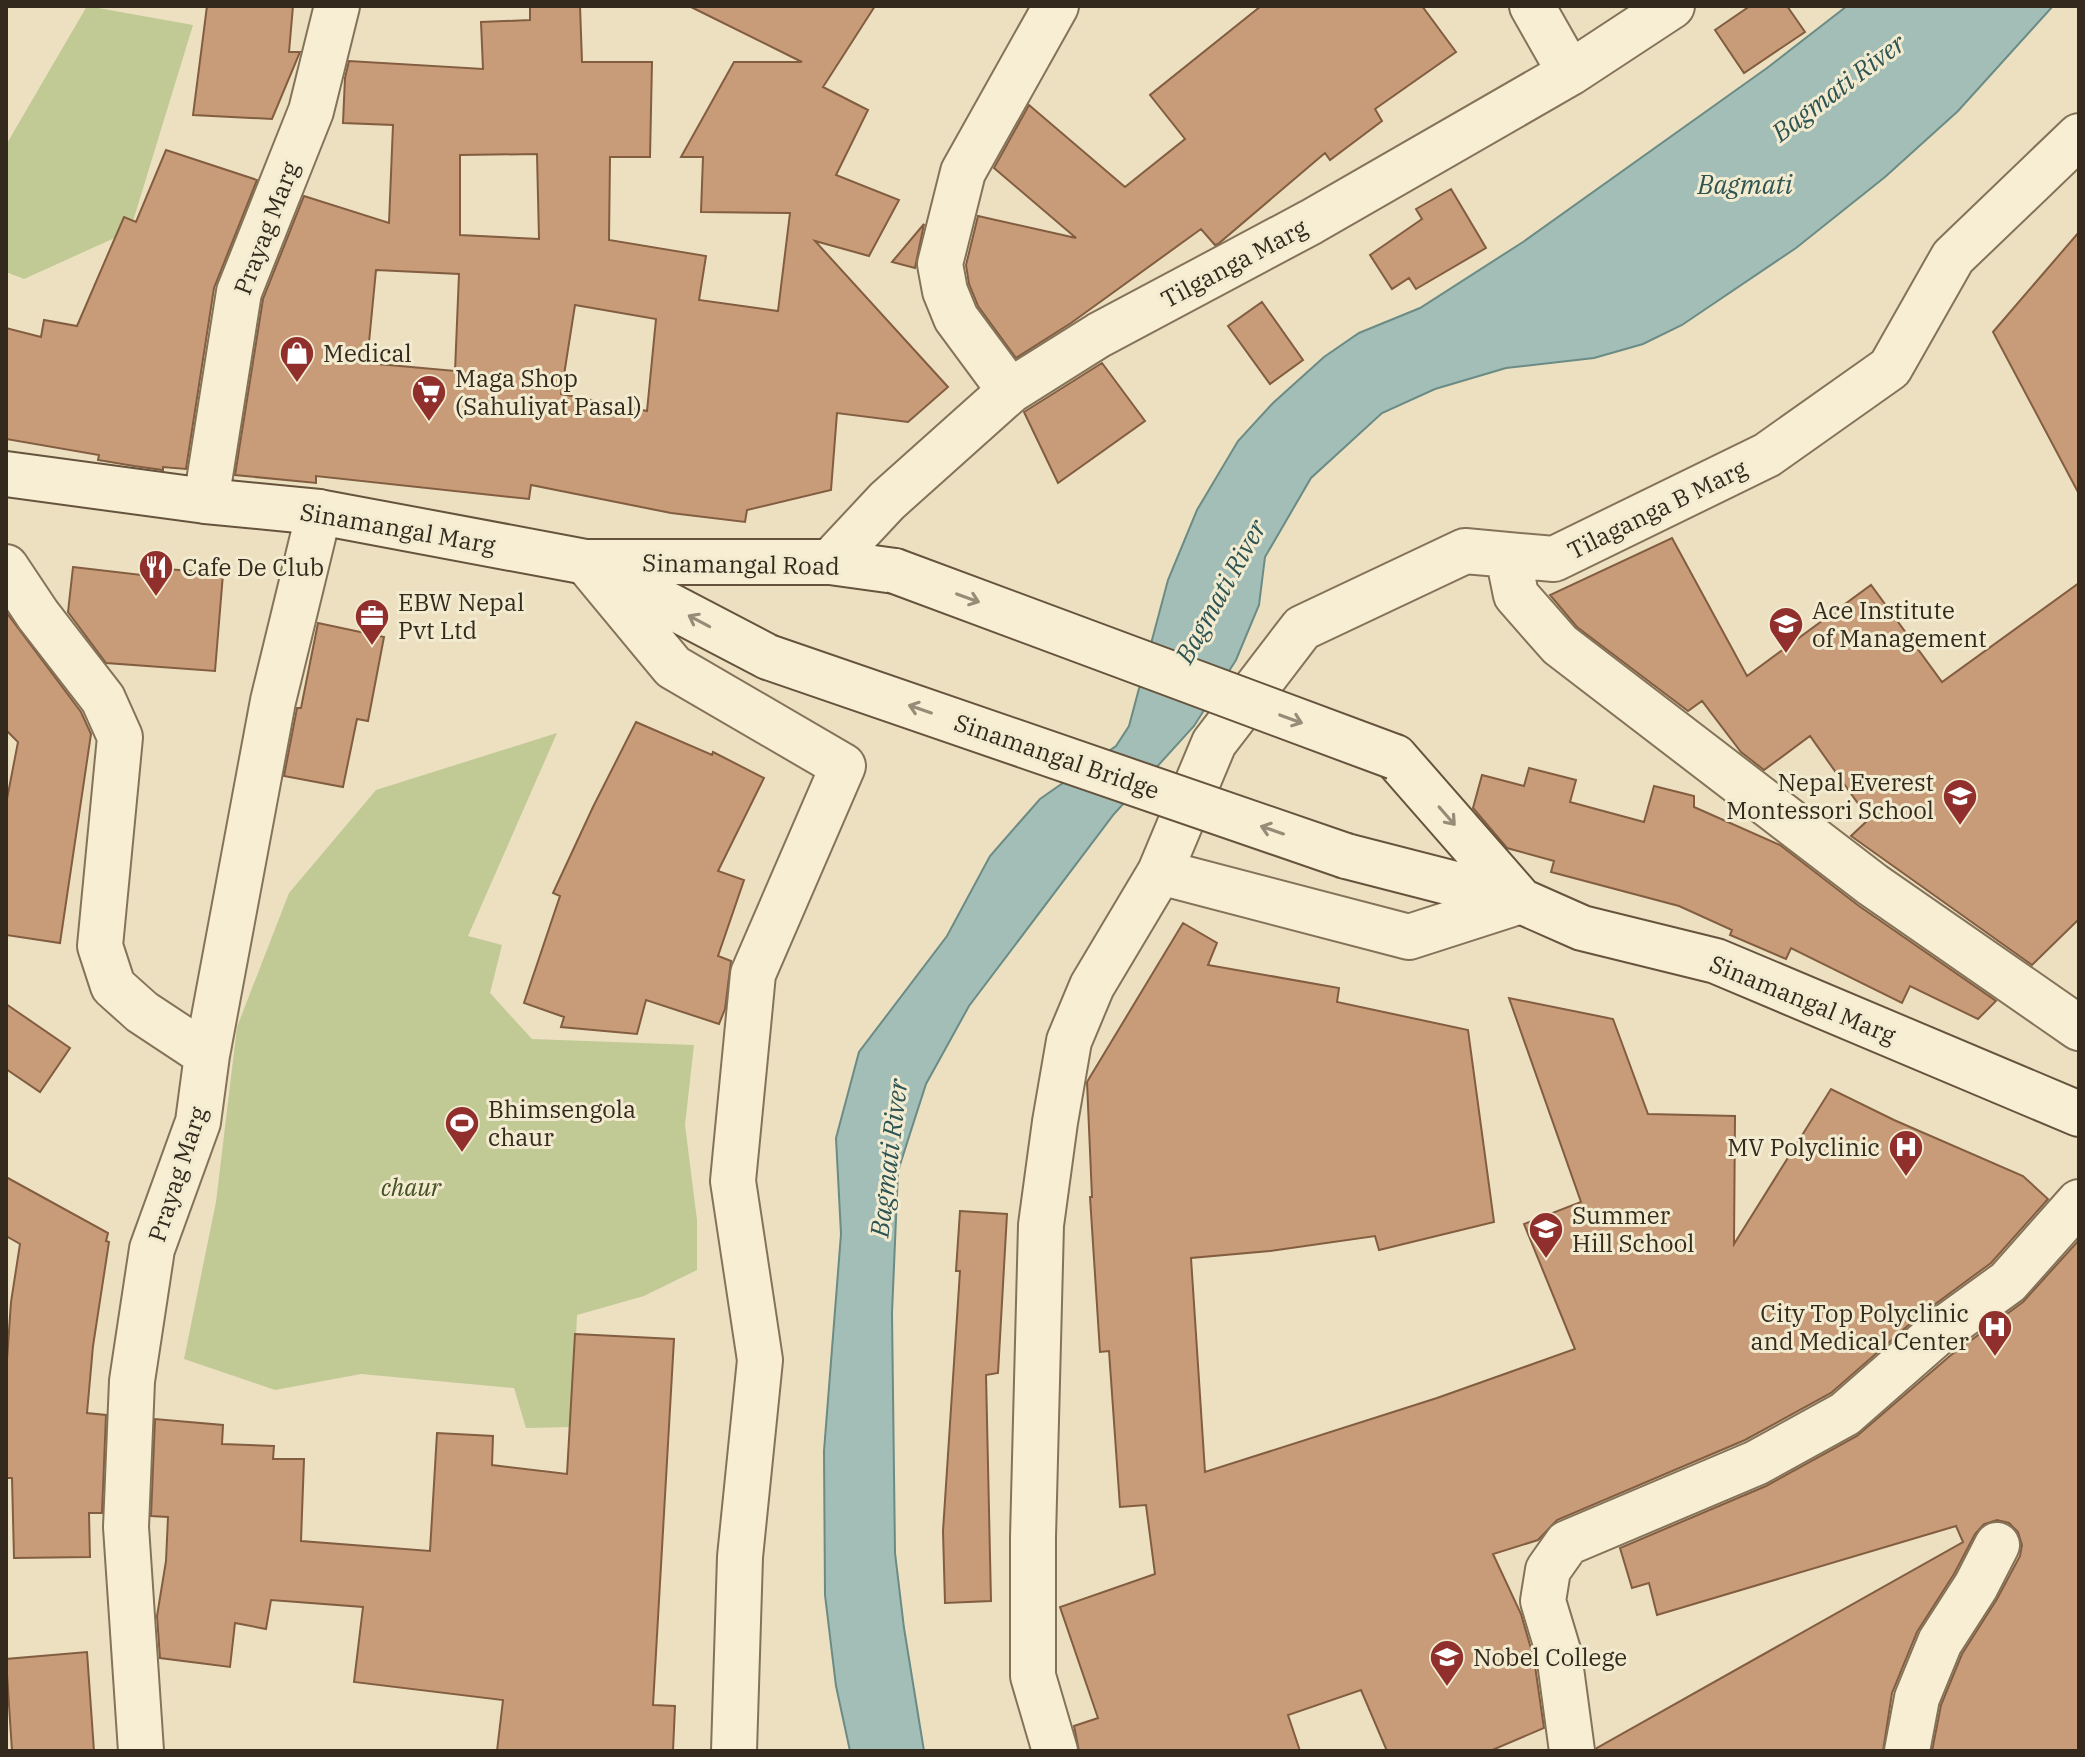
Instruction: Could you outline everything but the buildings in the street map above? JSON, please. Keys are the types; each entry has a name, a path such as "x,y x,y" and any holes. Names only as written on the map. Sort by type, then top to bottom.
{"street":[{"name":"Prayag Marg","path":"206,501 239,292 311,111 337,6"},
{"path":"1010,391 956,318 945,291 940,264 963,172 1056,6"},
{"path":"1532,6 1570,73"},
{"name":"Tilganga Marg","path":"830,562 887,501 1010,391 1099,335 1311,222 1570,73 1672,6"},
{"name":"Tilaganga B Marg","path":"1055,1751 1033,1676 1033,1537 1041,1225 1055,1122 1069,1041 1092,986 1160,872 1214,743 1302,628 1465,551 1554,559 1767,455 1890,368 1953,257 2079,136"},
{"name":"Sinamangal Marg","path":"6,474 206,501 319,512 586,562 768,657"},
{"name":"Prayag Marg","path":"141,1751 126,1527 132,1381 152,1249 198,1122 207,1055 273,701 319,512"},
{"path":"1508,556 1516,595 1560,645 1873,885 2079,1028"},
{"path":"586,562 673,667 843,766 753,974 733,1181 760,1360 740,1557 734,1751"},
{"name":"Sinamangal Road","path":"586,562 830,562 895,571 1395,757"},
{"path":"6,567 38,615 103,699 120,737 100,946 113,986 142,1012 207,1055"},
{"name":"Sinamangal Bridge","path":"768,657 1346,856"},
{"name":"Sinamangal Marg","path":"1395,757 1521,901"},
{"name":"Sinamangal Marg","path":"1346,856 1521,901 1582,928 1716,961 2079,1114"},
{"path":"1160,872 1409,937 1521,901"},
{"path":"1572,1751 1559,1654 1543,1601 1548,1570 1567,1543 1756,1463 1845,1414 1935,1335 2008,1282 2079,1202"},
{"path":"1907,1751 1917,1698 1940,1642 1976,1586 1997,1545"}],"green space":[{"path":"87,6 193,25 130,231 24,279 6,272 6,145"},
{"name":"chaur","path":"557,733 468,936 502,945 490,993 532,1039 694,1045 685,1125 697,1220 697,1270 644,1296 577,1315 572,1427 526,1428 514,1388 361,1374 275,1390 184,1359 216,1202 237,1027 289,893 376,790"}],"water":[{"name":"Bagmati","path":"1847,6 2053,6 1958,111 1885,177 1796,248 1682,325 1643,344 1594,358 1506,368 1435,389 1382,413 1311,478 1265,557 1259,605 1236,660 1194,726 1114,814 969,1006 926,1084 898,1171 892,1313 895,1553 924,1751 850,1751 836,1686 825,1595 824,1451 841,1234 836,1138 859,1052 947,936 990,856 1040,799 1116,746 1129,726 1168,580 1197,510 1238,441 1273,403 1324,357 1359,333 1420,308 1523,242 1767,68"}],"place":[{"name":"Medical","path":"297,384"},
{"name":"Maga Shop (Sahuliyat Pasal)","path":"429,423"},
{"name":"Cafe De Club","path":"156,598"},
{"name":"EBW Nepal Pvt Ltd","path":"372,647"},
{"name":"Ace Institute of Management","path":"1786,655"},
{"name":"Nepal Everest Montessori School","path":"1960,827"},
{"name":"Bhimsengola chaur","path":"462,1154"},
{"name":"MV Polyclinic","path":"1906,1178"},
{"name":"Summer Hill School","path":"1546,1260"},
{"name":"City Top Polyclinic and Medical Center","path":"1995,1358"},
{"name":"Nobel College","path":"1447,1688"}],"water label":[{"name":"Bagmati River","path":"1838,87"},
{"name":"Bagmati River","path":"1220,591"},
{"name":"Bagmati River","path":"888,1158"}]}
